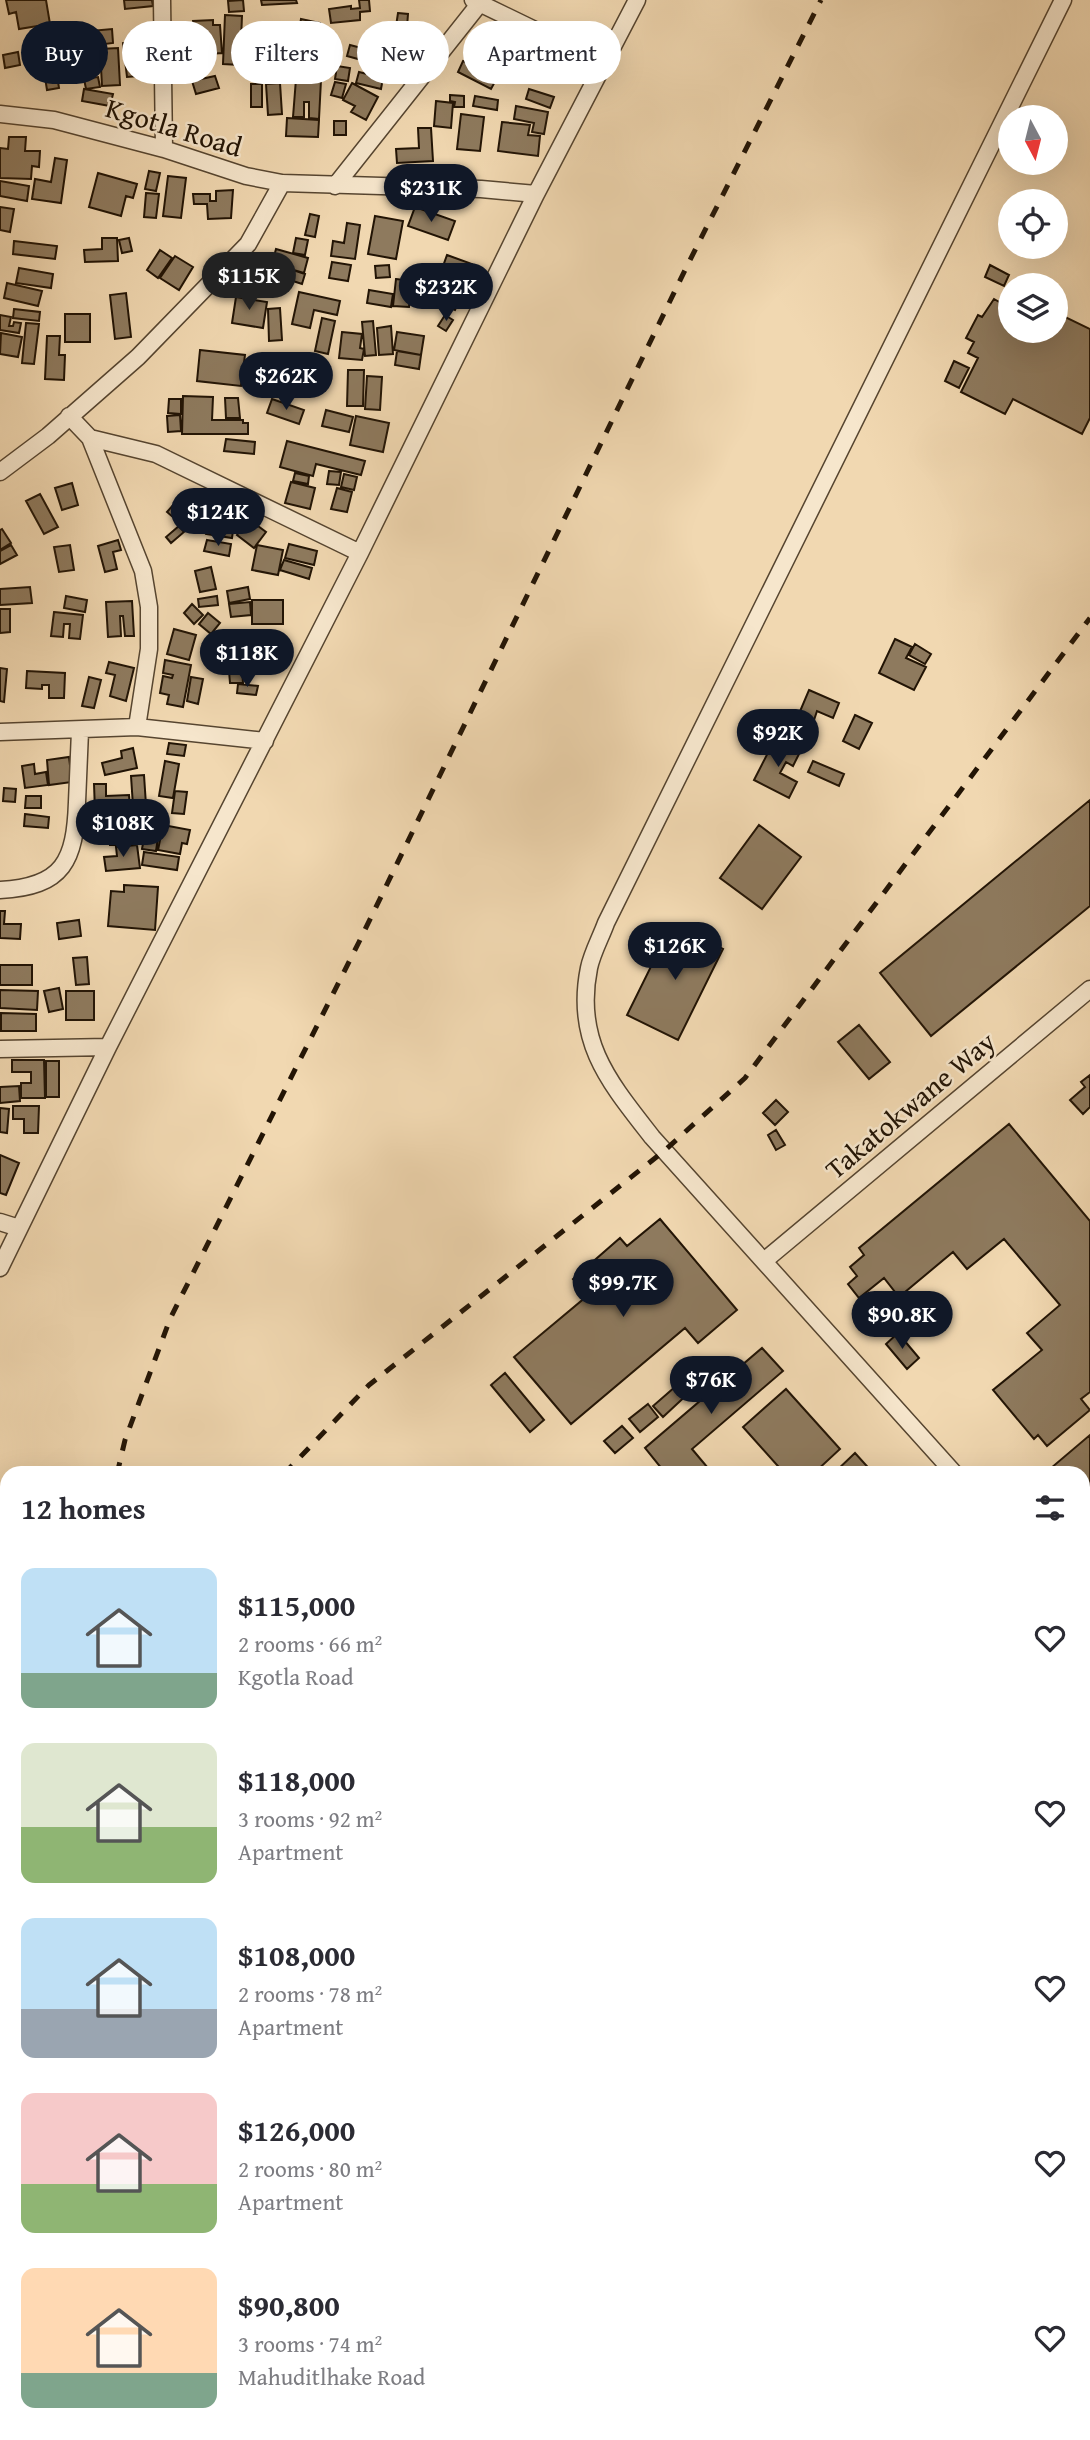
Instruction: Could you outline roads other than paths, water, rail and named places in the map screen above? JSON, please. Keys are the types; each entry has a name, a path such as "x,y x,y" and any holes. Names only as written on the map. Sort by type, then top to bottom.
{"street":[{"path":"162,0 164,149"},
{"path":"621,32 637,0"},
{"path":"948,1466 663,1151 607,1080 592,1045 585,1006 589,966 606,923 1063,0"},
{"path":"335,186 477,2 516,21"},
{"path":"0,1268 108,1047 360,553 536,194 594,84"},
{"name":"Kgotla Road","path":"0,114 54,120 164,149 246,176 282,183 481,188 536,194"},
{"path":"0,472 138,357 231,262 248,244 282,183"},
{"path":"69,416 90,438 139,558 147,595 149,649 137,727"},
{"path":"90,438 156,454 360,553"},
{"path":"0,732 137,727 265,741"},
{"path":"0,890 31,886 45,881 55,874 71,855 76,836 80,731"},
{"name":"Takatokwane Way","path":"764,1261 1090,989"},
{"path":"0,1049 108,1047"},
{"path":"0,1222 19,1228"}],"railway":[{"path":"119,1466 125,1440 170,1319 359,942 687,266 821,0"},
{"path":"292,1466 369,1385 664,1151 745,1078 1090,618"}]}
